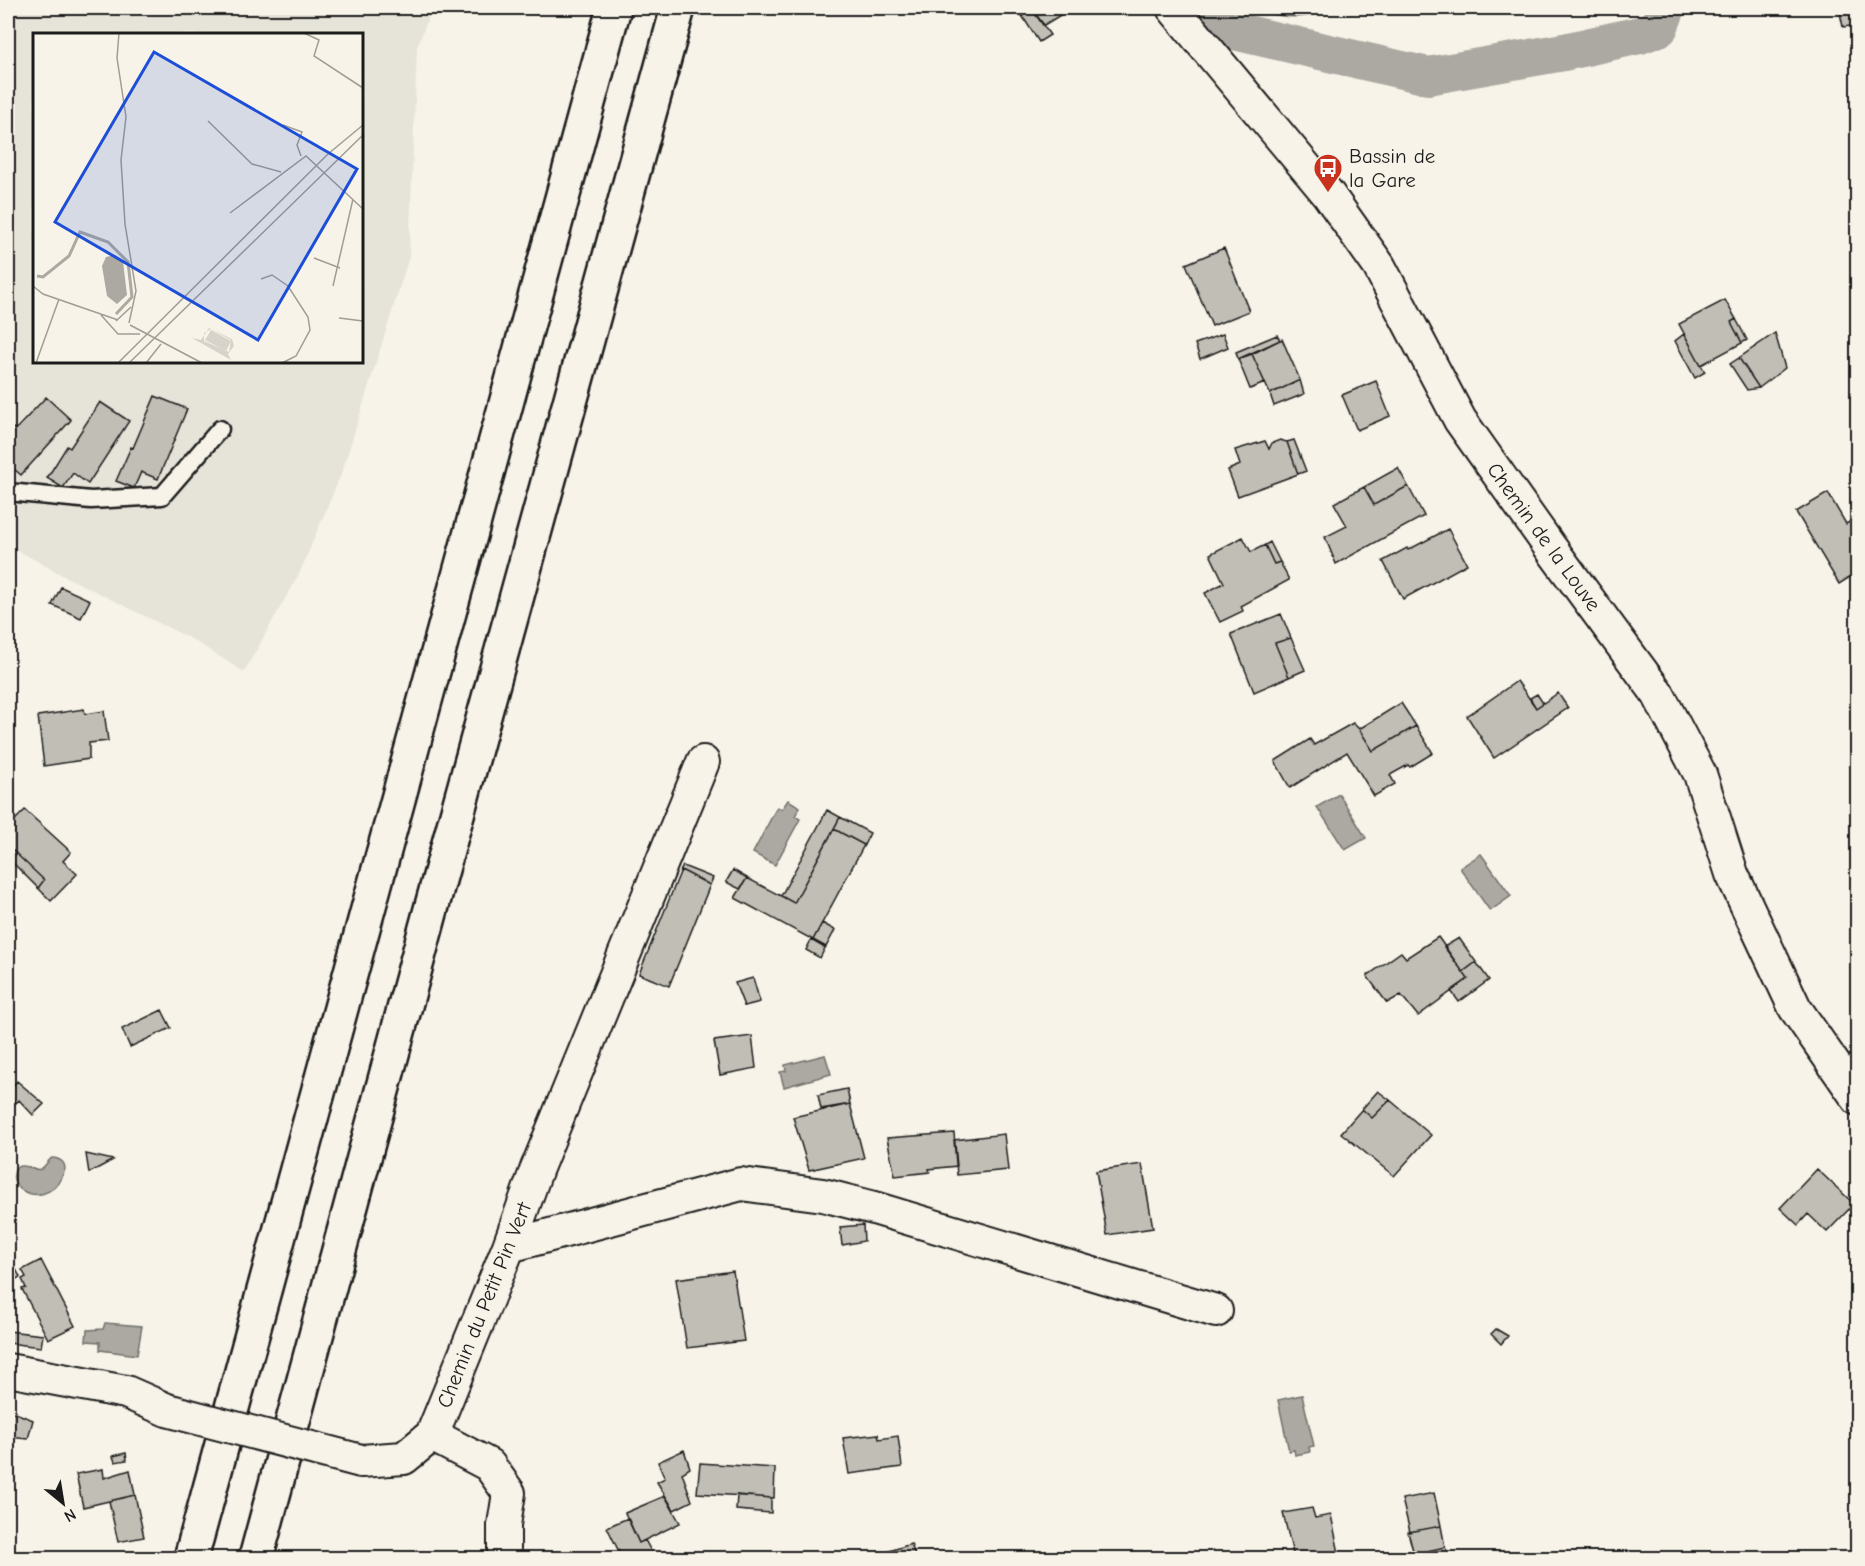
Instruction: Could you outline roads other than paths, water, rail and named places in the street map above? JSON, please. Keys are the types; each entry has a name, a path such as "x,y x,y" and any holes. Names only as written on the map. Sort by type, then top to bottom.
{"highway":[{"path":"191,1558 614,8"},
{"path":"256,1558 436,890 678,8"}],"street":[{"name":"Chemin de la Louve","path":"1173,8 1341,212 1379,266 1460,420 1658,694 1700,774 1732,874 1795,1008 1857,1099"},
{"name":"Chemin du Petit Pin Vert","path":"8,1370 126,1392 167,1410 362,1461 404,1458 432,1435 509,1246 537,1168 703,762"},
{"path":"509,1246 741,1184 823,1195 874,1208 1216,1311"},
{"path":"432,1435 489,1465 509,1492 504,1525 504,1558"}],"lane":[{"path":"8,492 91,501 162,496 220,429"}],"waterway":[{"path":"1201,8 1221,28 1428,76 1564,52 1640,35 1659,28 1666,8"}],"place":[{"name":"Bassin de la Gare","path":"1328,194"}]}
